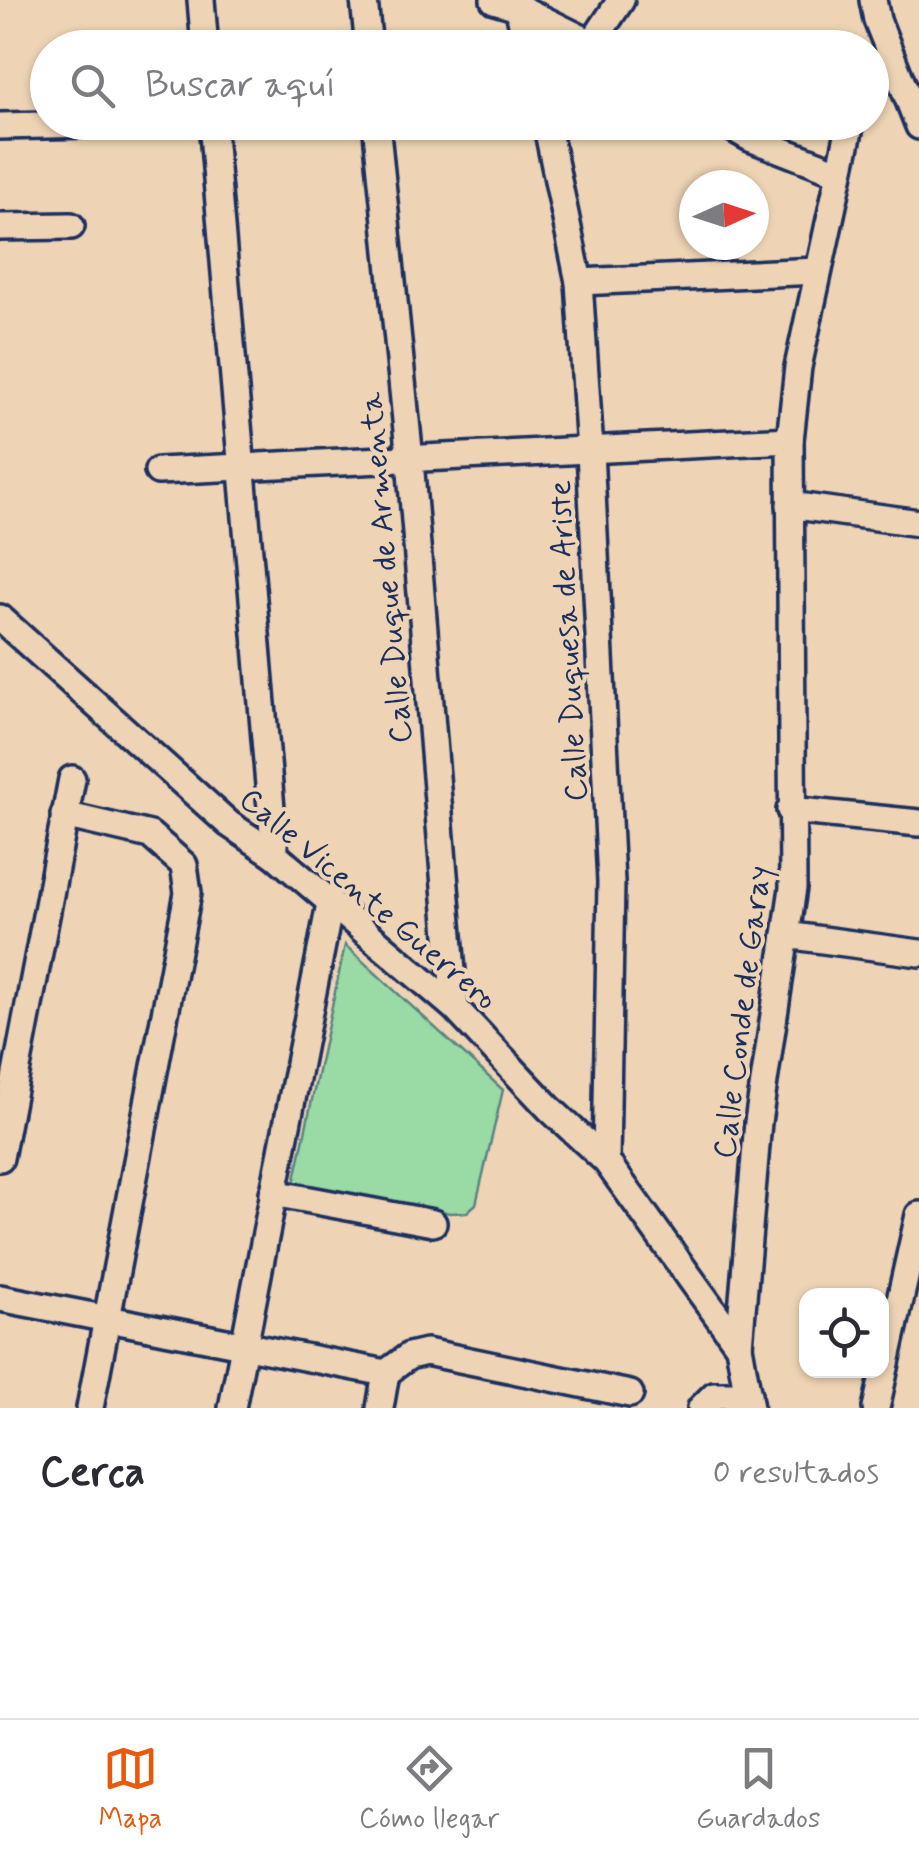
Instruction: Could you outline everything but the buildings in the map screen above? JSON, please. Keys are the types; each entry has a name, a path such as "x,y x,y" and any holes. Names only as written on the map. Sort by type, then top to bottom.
{"street":[{"path":"201,0 204,30"},
{"path":"364,0 366,30"},
{"path":"605,30 621,0"},
{"path":"506,3 564,30"},
{"path":"506,3 519,30"},
{"path":"889,46 918,120"},
{"path":"0,126 30,125"},
{"path":"214,140 275,855"},
{"name":"Calle Duque de Armenta","path":"378,140 410,460 456,1008"},
{"name":"Calle Duquesa de Ariste","path":"550,140 580,282 590,451 611,882 606,1161"},
{"path":"755,140 838,172"},
{"name":"Calle Conde de Garay","path":"739,1346 758,1122 792,888 790,440 798,368 846,140"},
{"path":"0,228 71,226"},
{"path":"580,282 818,272"},
{"path":"158,471 790,440"},
{"path":"790,505 919,523"},
{"name":"Calle Vicente Guerrero","path":"0,618 229,824 275,855 456,1008 549,1108 606,1161 739,1346 749,1402"},
{"path":"0,1158 72,779"},
{"path":"790,810 919,822"},
{"path":"64,815 150,834 184,864 188,893 90,1408"},
{"path":"232,1408 330,904"},
{"path":"786,935 919,953"},
{"path":"273,1193 433,1223"},
{"path":"876,1408 919,1215"},
{"path":"0,1298 386,1374"},
{"path":"380,1408 386,1374 409,1356 426,1352 630,1394"},
{"path":"701,1408 714,1395 749,1402"}],"green space":[{"path":"345,945 503,1090 476,1204 467,1212 450,1213 294,1184"}]}
